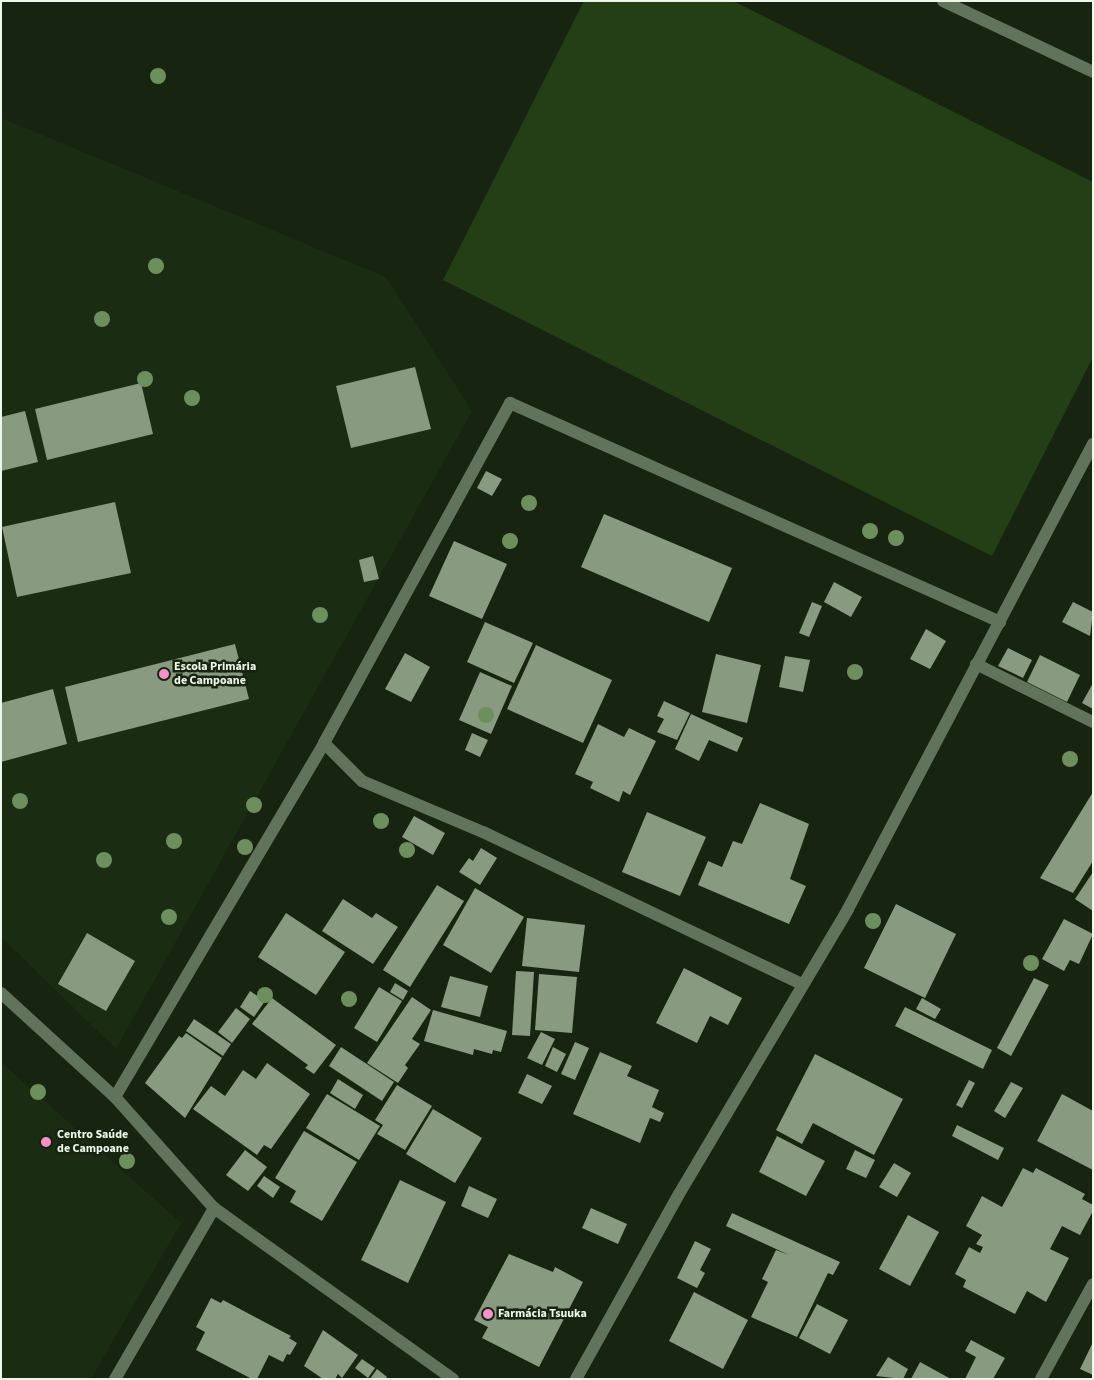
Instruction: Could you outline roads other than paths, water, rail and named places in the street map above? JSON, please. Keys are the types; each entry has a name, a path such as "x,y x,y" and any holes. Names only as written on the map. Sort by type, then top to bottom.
{"street":[{"path":"943,1 1093,72"},
{"path":"115,1097 324,743 510,403 1000,622"},
{"path":"576,1379 802,984 848,909 1093,444"},
{"path":"976,664 1093,722"},
{"path":"324,743 362,780 483,832 802,984"},
{"path":"1,993 115,1097 214,1208 453,1379"},
{"path":"115,1379 214,1208"},
{"path":"1041,1379 1093,1284"}],"place":[{"name":"Escola Primária de Campoane","path":"164,674"},
{"name":"Centro Saúde de Campoane","path":"46,1142"},
{"name":"Farmácia Tsuuka","path":"488,1314"}]}
